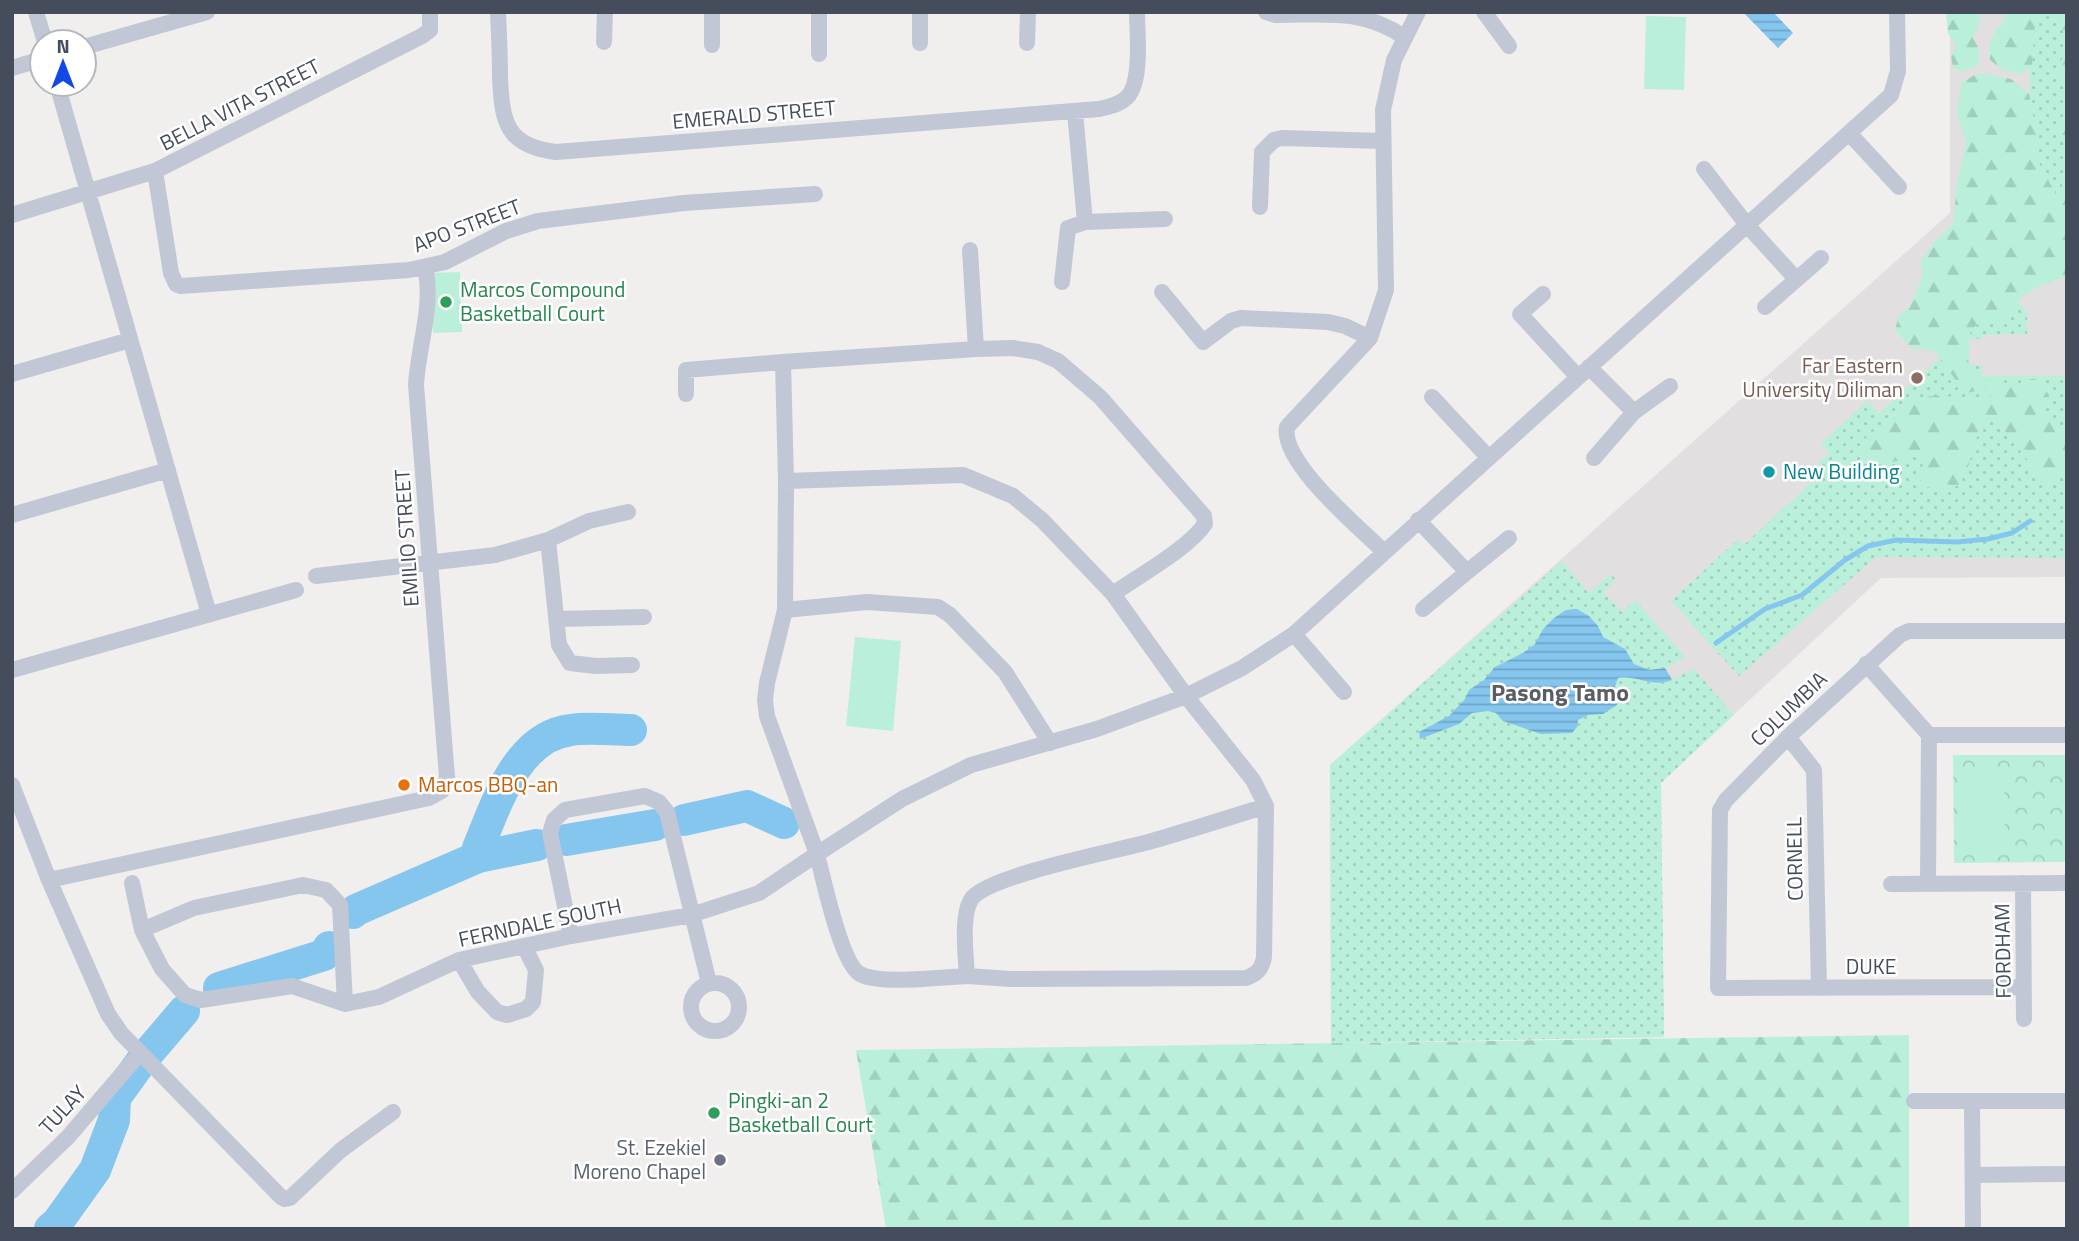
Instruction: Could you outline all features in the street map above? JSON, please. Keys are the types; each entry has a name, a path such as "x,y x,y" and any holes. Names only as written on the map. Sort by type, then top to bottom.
{"street":[{"path":"98,43 207,12"},
{"name":"BELLA VITA STREET","path":"176,284 171,274 155,171 422,36 430,30 430,12"},
{"name":"EMERALD STREET","path":"498,12 501,108 506,124 514,137 537,150 556,152 1075,112 1114,106 1132,92 1137,73 1137,12"},
{"path":"604,42 605,12"},
{"path":"712,12 712,45"},
{"path":"818,54 819,12"},
{"path":"920,12 920,43"},
{"path":"1027,43 1028,12"},
{"path":"1265,12 1275,16 1354,15 1374,19 1404,37"},
{"path":"1383,551 1303,470 1290,450 1286,432 1287,427 1370,338 1386,290 1383,110 1387,85 1404,37 1418,12"},
{"path":"1484,12 1509,46"},
{"name":"FERNDALE SOUTH","path":"345,1004 379,997 459,960 526,948 571,936 691,915 759,893 902,799 971,765 1097,729 1186,696 1242,668 1294,634 1891,95 1898,71 1897,12"},
{"path":"61,98 209,614"},
{"path":"1075,112 1086,222"},
{"path":"1849,134 1899,187"},
{"path":"1260,207 1260,160 1262,152 1274,140 1383,141"},
{"path":"1704,169 1747,225 1796,279"},
{"path":"12,215 155,171"},
{"name":"APO STREET","path":"176,284 202,285 425,267 444,262 506,231 538,221 684,203 815,194"},
{"path":"1062,282 1067,230 1086,222 1165,219"},
{"path":"970,250 976,349"},
{"path":"1765,307 1821,258"},
{"name":"EMILIO STREET","path":"49,880 429,798 443,789 447,777 416,385 428,291 425,267"},
{"path":"1162,292 1203,342 1231,321 1241,318 1328,322 1345,326 1370,338"},
{"path":"1543,294 1520,314 1583,372 1634,412"},
{"path":"12,374 130,340"},
{"path":"687,394 687,370 1013,348 1038,352 1058,361 1100,397 1204,516 1205,524 1201,530 1186,543 1113,594"},
{"path":"783,362 785,610 765,700 767,716 817,854 842,945 853,968 859,974 884,980 967,976 1011,979 1246,978 1256,975 1264,957 1266,806 1253,780 1186,696 1113,594 1042,520 1013,496 963,475 786,481"},
{"path":"1594,458 1634,412 1670,386"},
{"path":"1432,397 1488,457"},
{"path":"12,515 168,470"},
{"path":"316,576 495,555 548,540 589,522 628,512"},
{"path":"1418,520 1467,572"},
{"path":"1423,609 1509,538"},
{"path":"548,540 559,645 570,663 596,666 632,665"},
{"path":"12,670 296,590"},
{"path":"785,610 867,602 938,607 950,615 1005,672 1050,743"},
{"path":"556,619 644,617"},
{"name":"COLUMBIA","path":"1718,988 1720,810 1726,800 1788,737 1900,635 1909,631 2067,631"},
{"path":"1294,634 1344,692"},
{"path":"1866,664 1929,735 1928,882"},
{"path":"1929,735 2067,734"},
{"name":"CORNELL","path":"1788,737 1814,770 1819,988"},
{"path":"12,785 49,880 108,1014 140,1053 285,1199 290,1198 341,1150 393,1112"},
{"path":"571,936 550,833 554,820 565,810 645,796 660,802 667,812 709,983"},
{"path":"967,976 967,913 973,898 992,887 1025,874 1153,841 1266,806"},
{"path":"132,883 142,930 162,969 185,995 201,1000 292,986 345,1004 340,905 326,890 303,885 194,908 142,930"},
{"name":"FORDHAM","path":"2023,883 2024,1019"},
{"path":"1891,884 2067,883"},
{"path":"459,960 478,992 497,1012 507,1015 526,1009 533,1002 536,970 526,948"},
{"name":"DUKE","path":"1718,988 2024,987"},
{"name":"TULAY","path":"12,1191 68,1137 140,1053"},
{"path":"1914,1101 2067,1101"},
{"path":"1972,1101 1973,1229"},
{"path":"1973,1175 2067,1174"}],"shaded area":[{"name":"Far Eastern University Diliman","path":"1950,12 2067,12 2067,577 1881,578 1661,782 1664,1037 1331,1043 1330,765 1950,213"}],"green space":[{"path":"1946,12 1981,12 1973,38 1979,49 1978,65 1962,72 1953,68 1951,56 1956,46 1948,33"},
{"path":"2004,12 2036,12 2032,66 2020,74 2003,70 1990,60 1990,43 1994,33 2005,20"},
{"path":"2031,12 2067,12 2067,205 2027,205"},
{"path":"2062,12 2067,12 2067,92 2058,81 2056,67 2065,55 2063,42 2066,33 2058,25"},
{"path":"1646,16 1686,17 1684,90 1644,89"},
{"path":"1978,73 2011,79 2029,94 2036,128 2036,157 2058,198 2062,196 2062,184 2067,177 2067,276 2031,291 2018,302 2006,319 1976,325 1967,340 1965,353 1981,380 1994,380 2009,386 2035,379 2043,385 2048,394 2041,410 2043,417 2067,432 2067,472 2051,483 2043,480 1995,418 1987,417 1982,421 1967,470 1959,485 1943,491 1924,486 1916,473 1926,462 1918,456 1879,463 1858,454 1863,441 1869,435 1900,408 1916,399 1933,396 1979,399 1991,397 1989,390 1965,393 1935,351 1911,348 1895,330 1899,315 1910,307 1922,278 1921,261 1934,242 1953,224 1957,183 1966,142 1957,114 1961,83"},
{"path":"2067,108 2067,153 2058,125"},
{"path":"1968,247 2027,312 2027,334 1983,335 1982,339 1969,339 1969,365 1982,365 1982,376 2067,376 2067,558 1876,557 1739,676 1671,601 1738,539 1744,545 1818,476 1812,469 1830,453 1821,444 1867,401 1879,413 1951,348"},
{"name":"Marcos Compound Basketball Court","path":"460,272 462,332 433,333 431,273"},
{"path":"1562,561 1589,593 1611,574 1616,580 1603,592 1622,612 1635,600 1685,657 1666,668 1672,680 1694,669 1734,715 1661,783 1664,1037 1331,1043 1330,765"},
{"path":"855,637 901,641 893,731 846,726"},
{"path":"1953,755 2067,755 2067,862 1954,863"},
{"path":"2004,768 2005,851 1959,851 1958,769"},
{"path":"1909,1035 1909,1229 886,1229 856,1050"}],"water":[{"path":"1743,12 1773,12 1793,33 1778,48"},
{"path":"1577,609 1589,616 1603,637 1625,649 1634,664 1649,670 1665,668 1672,680 1658,683 1618,678 1614,690 1617,705 1603,714 1588,715 1578,720 1572,733 1541,734 1503,721 1496,713 1488,711 1472,713 1459,724 1420,739 1419,732 1449,716 1465,699 1469,690 1484,680 1495,667 1535,644 1543,629 1554,618 1566,610"}],"waterway":[{"path":"1716,643 1765,609 1802,595 1845,560 1868,546 1896,540 1957,542 1988,539 2012,533 2030,521"},
{"path":"478,857 478,848 501,793 511,775 536,745 552,735 571,730 631,730"},
{"path":"684,820 747,806 784,823"},
{"path":"566,840 655,825"},
{"path":"353,913 478,857 537,845"},
{"path":"219,988 324,955 329,947"},
{"path":"50,1229 95,1170 114,1120 115,1098 143,1059 184,1011"}],"place":[{"name":"Marcos Compound Basketball Court","path":"446,302"},
{"name":"Far Eastern University Diliman","path":"1917,378"},
{"name":"New Building","path":"1769,472"},
{"name":"Marcos BBQ-an","path":"404,785"},
{"name":"Pingki-an 2 Basketball Court","path":"714,1113"},
{"name":"St. Ezekiel Moreno Chapel","path":"720,1160"}],"district":[{"name":"Pasong Tamo","path":"1560,693"}]}
